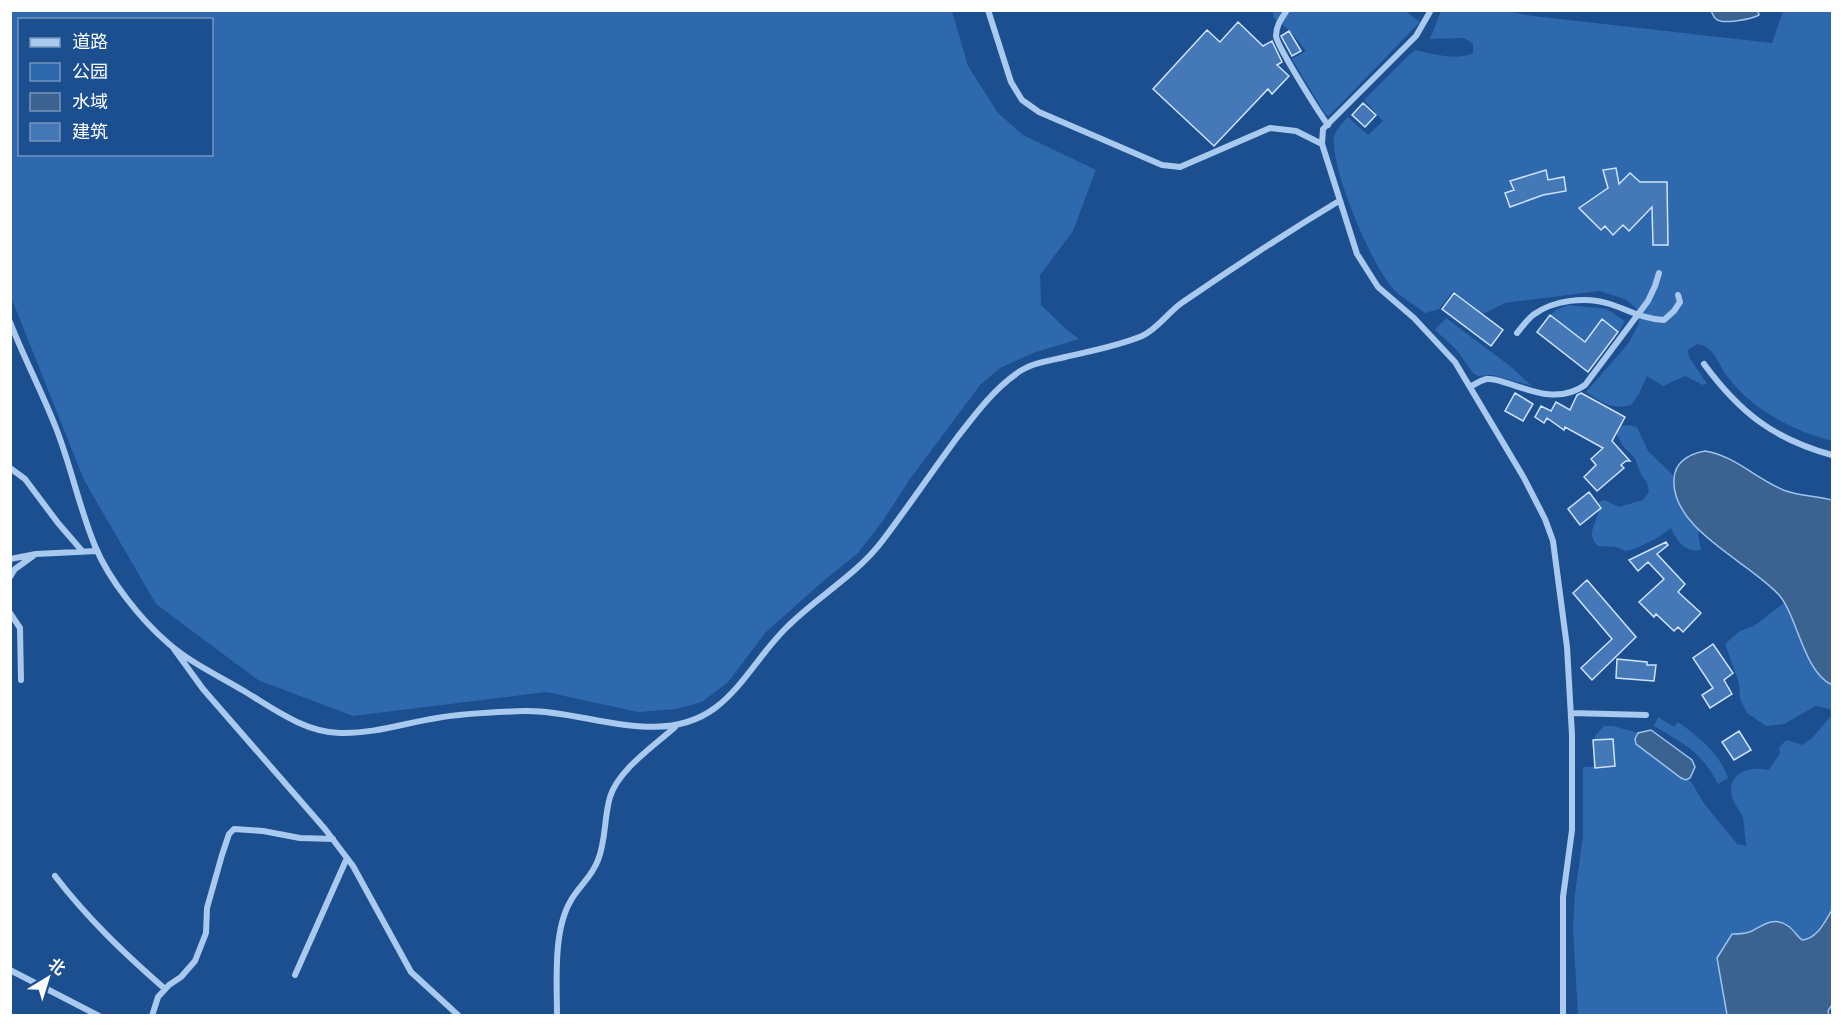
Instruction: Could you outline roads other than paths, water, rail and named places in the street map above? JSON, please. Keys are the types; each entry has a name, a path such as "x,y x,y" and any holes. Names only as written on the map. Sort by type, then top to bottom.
{"street":[{"path":"988,10 1011,82 1022,100 1039,112 1162,165 1180,166 1270,129 1296,131 1322,144"},
{"path":"1287,10 1279,22 1276,37 1313,103 1328,124"},
{"path":"1431,10 1416,36 1323,129 1322,144 1357,254 1378,287 1414,318 1455,362 1524,478 1545,519 1553,541 1567,646 1571,713 1572,830 1563,897 1563,1016"},
{"path":"171,646 295,722 319,730 341,733 374,730 471,714 539,711 646,727 675,727 698,719 734,692 760,656 788,626 862,565 882,542 913,496 990,396 1016,373 1034,364 1105,348 1148,334 1172,309 1339,201"},
{"path":"1470,387 1485,380 1495,379 1544,395 1561,395 1577,391 1586,385 1648,301 1656,286 1659,273"},
{"path":"1517,333 1532,316 1552,304 1580,300 1608,303 1636,316 1664,320 1680,302 1678,295"},
{"path":"10,322 55,426 97,551 116,584 333,839 347,858 411,972 459,1016"},
{"path":"1704,364 1725,392 1750,415 1776,433 1806,447 1833,455"},
{"path":"10,468 25,479 57,523 83,552"},
{"path":"10,559 36,554 97,551"},
{"path":"10,577 15,569 36,554"},
{"path":"10,613 20,628 21,680"},
{"path":"1571,713 1646,714"},
{"path":"556,1016 558,950 564,918 570,901 587,881 599,859 610,797 618,779 675,727"},
{"path":"152,1016 158,998 165,989 181,977 195,961 206,933 207,908 222,855 229,834 234,829 262,831 300,838 333,839"},
{"path":"295,975 347,858"},
{"path":"55,876 105,935 165,989"},
{"path":"10,970 99,1016"}],"water":[{"path":"1711,11 1758,11 1759,15 1744,20 1719,21"},
{"path":"1705,451 1727,458 1786,491 1832,500 1832,685 1814,668 1786,605 1779,595 1714,544 1685,514 1676,497 1675,473 1684,460"},
{"path":"1651,730 1692,760 1695,767 1690,778 1686,780 1681,778 1636,744 1635,739 1638,733"},
{"path":"1832,910 1832,1005 1828,1011 1829,1015 1727,1015 1717,958 1732,934 1747,933 1769,922 1778,922 1790,928 1802,940 1807,939 1820,929"}]}
